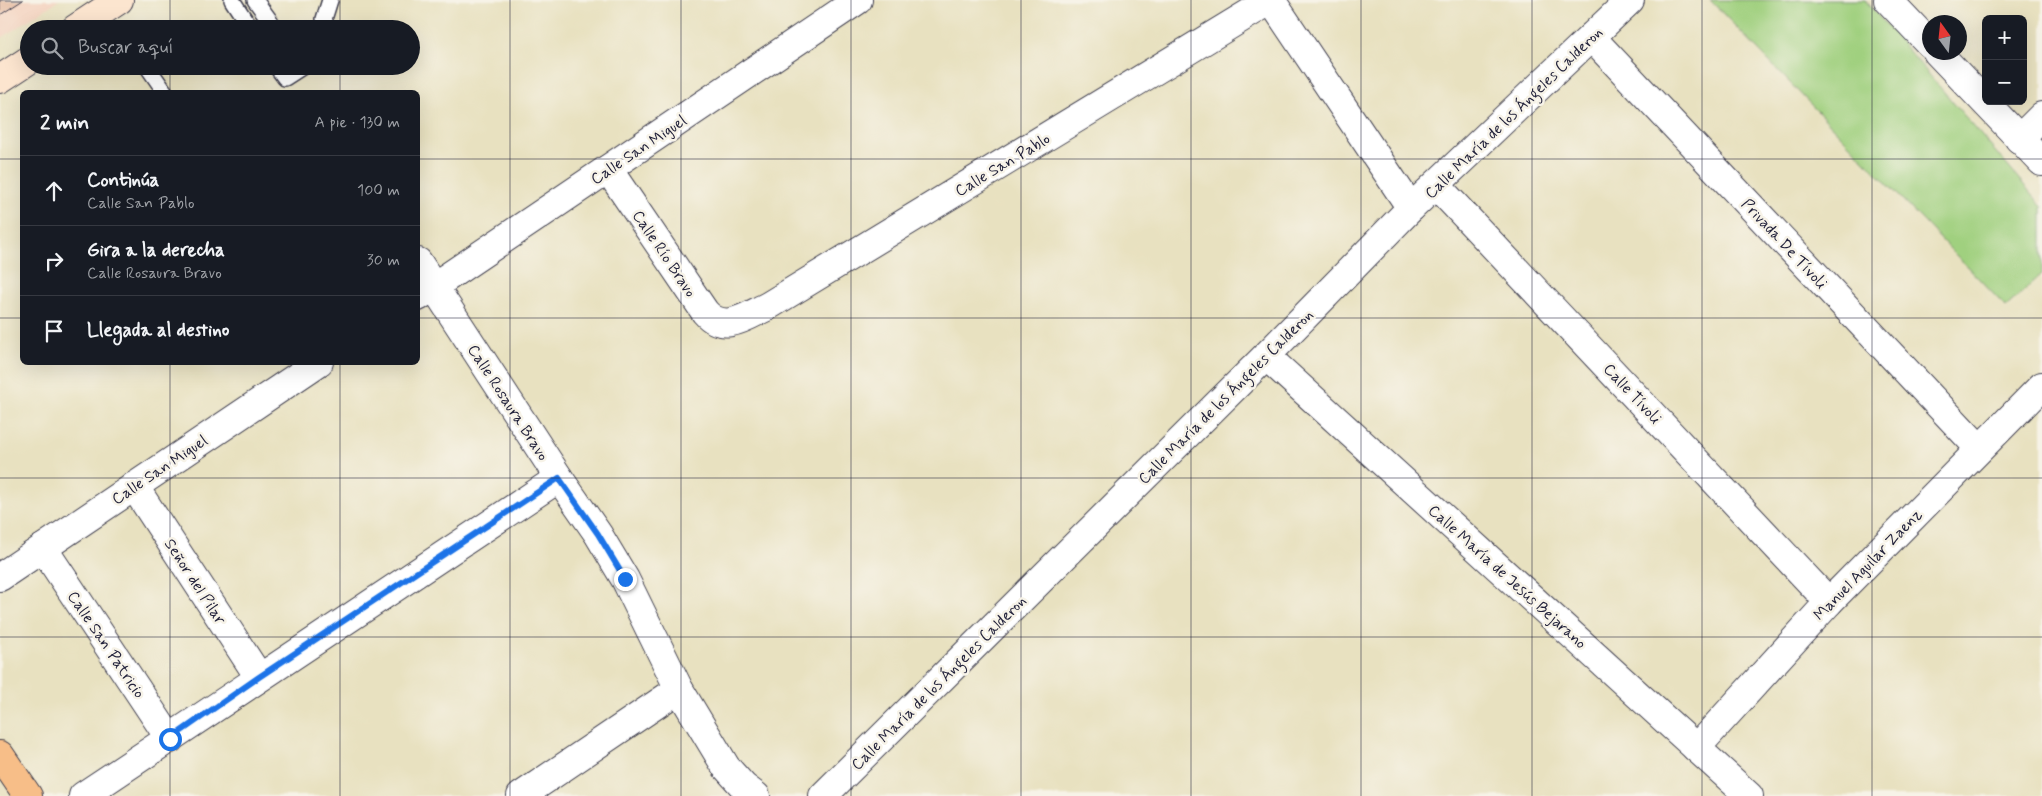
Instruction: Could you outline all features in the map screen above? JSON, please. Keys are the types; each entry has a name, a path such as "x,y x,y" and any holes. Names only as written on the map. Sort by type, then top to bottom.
{"main road":[{"path":"0,755 28,796"}],"street":[{"path":"89,20 119,0"},
{"name":"Calle San Miguel","path":"426,292 858,0"},
{"path":"1271,0 1411,208"},
{"name":"Calle San Pablo","path":"730,322 768,306 1271,0"},
{"name":"Calle María de los Ángeles Calderon","path":"823,796 1266,356 1411,208 1630,0"},
{"path":"1893,2 1922,35"},
{"name":"Privada De Tívoli","path":"1591,38 1979,448"},
{"path":"1945,60 2042,162"},
{"path":"0,79 20,66"},
{"path":"2019,139 2042,116"},
{"name":"Calle Río Bravo","path":"608,169 705,312 712,320 721,323 730,322"},
{"name":"Calle Tívoli","path":"1436,185 1829,602"},
{"name":"Calle Rosaura Bravo","path":"420,270 426,292 598,534 625,579 679,689 726,767 744,787 756,796"},
{"name":"Calle María de Jesús Bejarano","path":"1266,356 1749,796"},
{"name":"Calle San Miguel","path":"0,577 315,365"},
{"name":"Manuel Aguilar Zaenz","path":"1696,748 1829,602 2042,386"},
{"path":"83,796 559,478"},
{"name":"Señor del Pilar","path":"134,486 259,677"},
{"name":"Calle San Patricio","path":"43,548 170,739"},
{"path":"521,796 679,689"}],"lane":[{"path":"232,0 245,20"},
{"path":"255,0 269,20"},
{"path":"324,20 330,0"},
{"path":"153,75 164,90"}],"shaded area":[{"path":"0,0 59,0 29,20 20,20 20,26 0,39"}],"green space":[{"path":"1710,0 1865,0 2042,206 2042,274 2006,307"}],"building":[{"path":"0,0 23,0 0,15"}],"route":[{"path":"170,739 259,677 559,478 598,534 625,579"}]}
